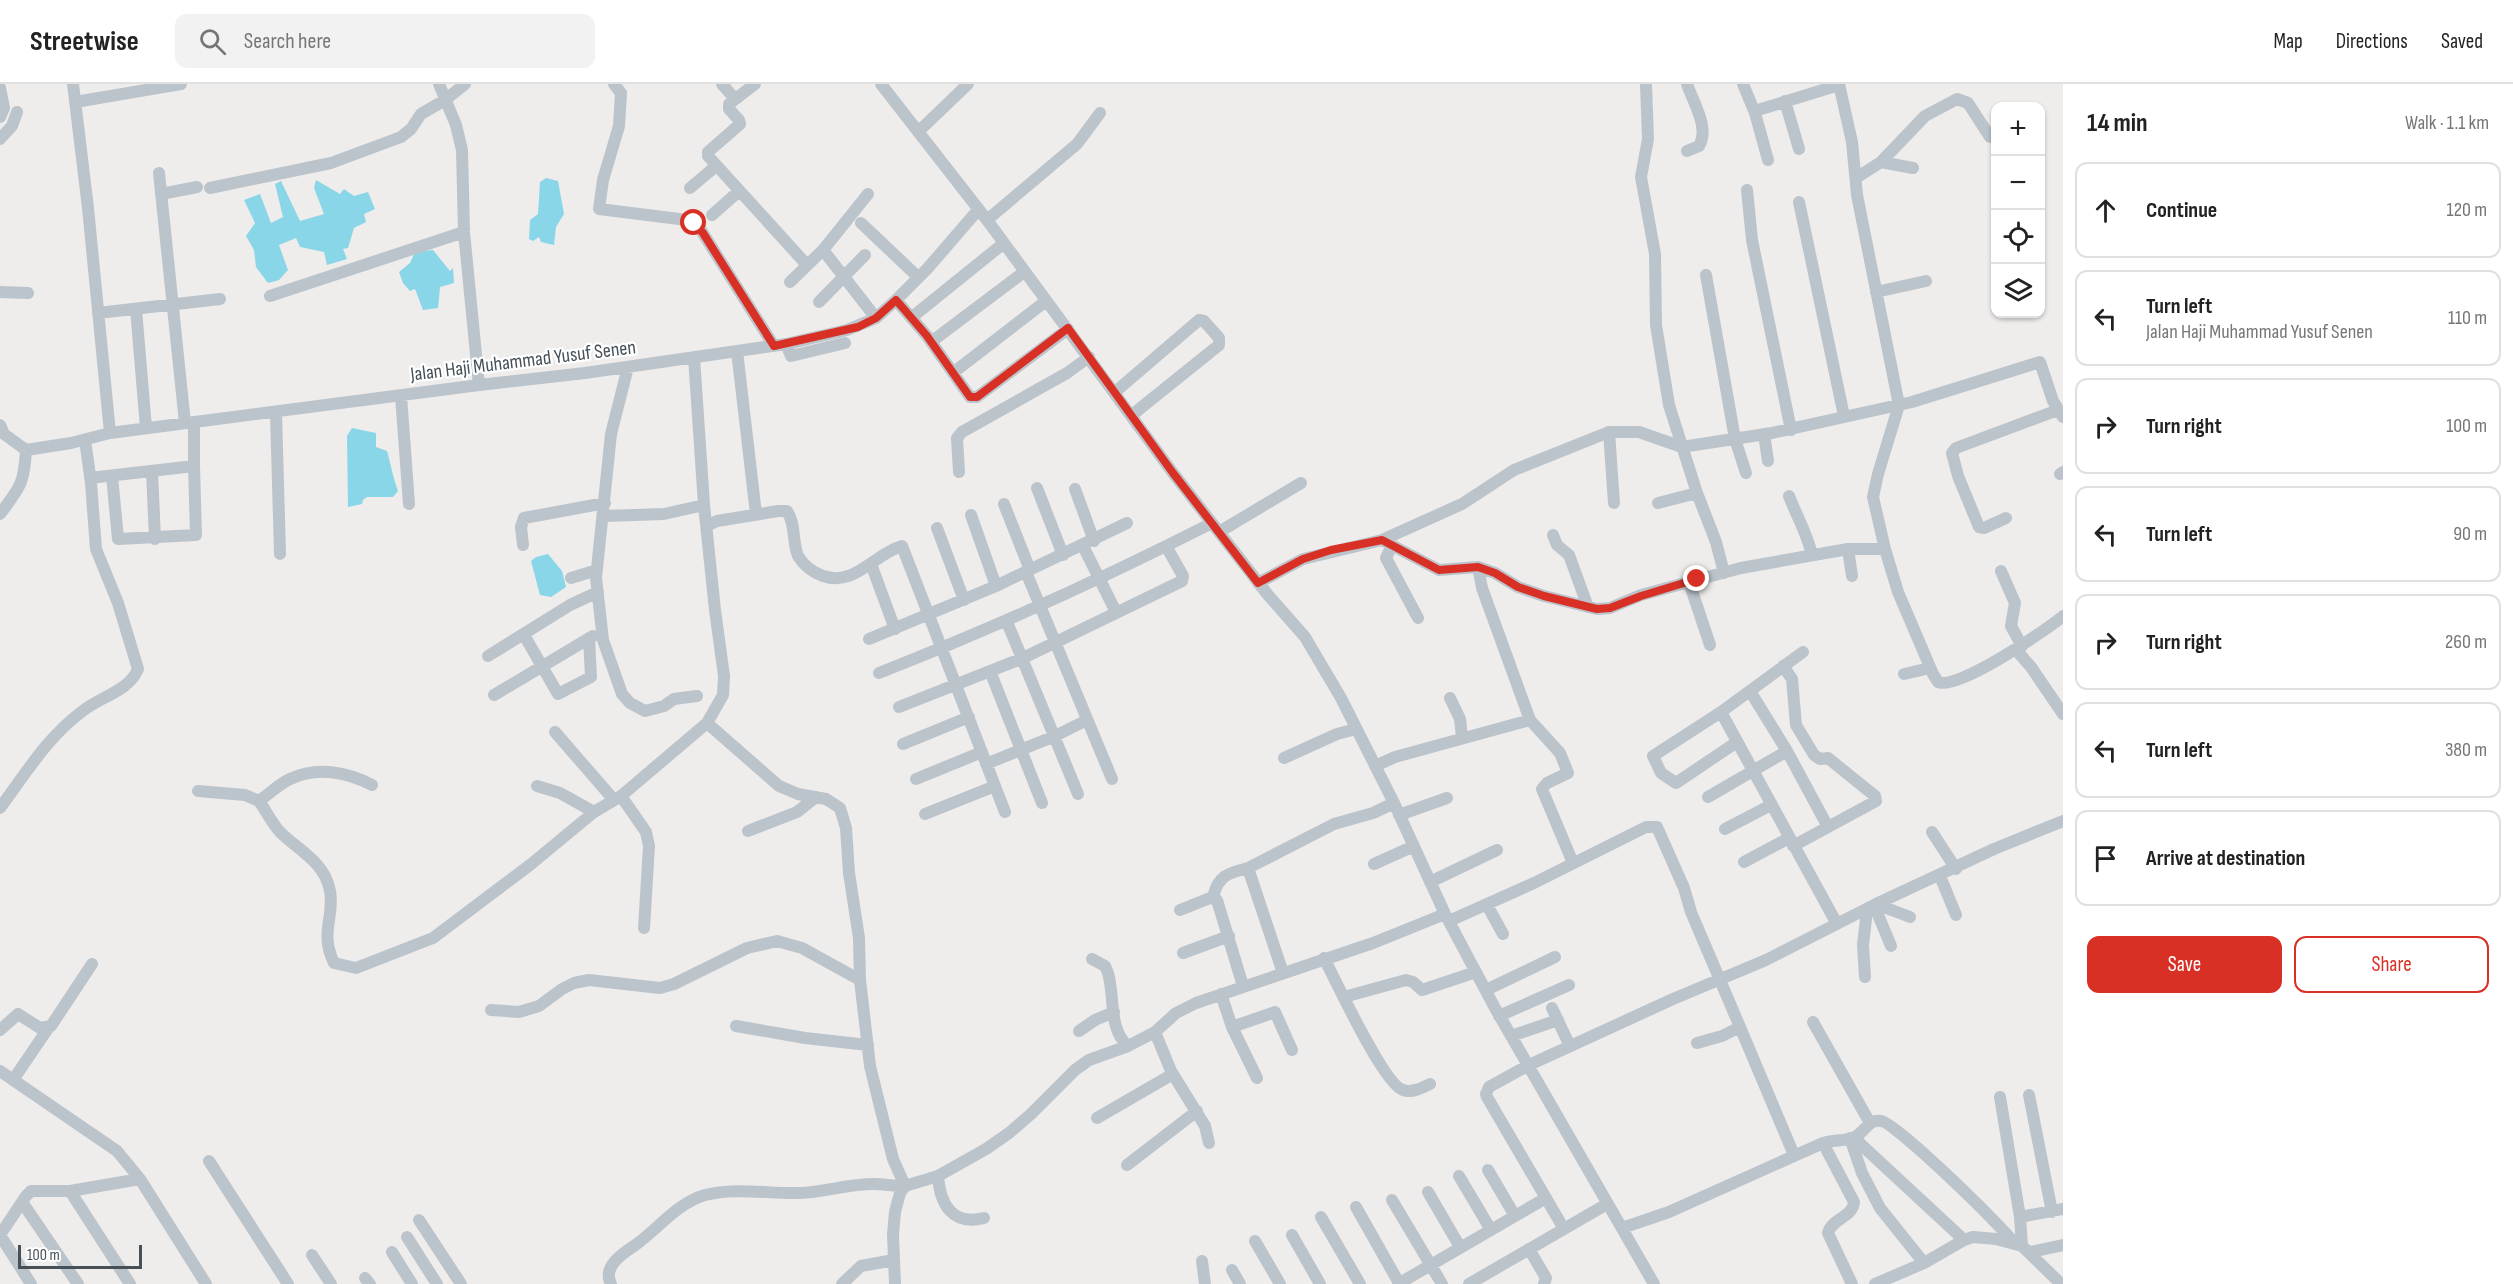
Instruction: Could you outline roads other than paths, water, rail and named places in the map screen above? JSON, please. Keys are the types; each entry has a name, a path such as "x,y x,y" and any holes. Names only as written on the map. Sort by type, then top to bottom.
{"street":[{"path":"73,84 110,433"},
{"path":"75,102 181,84"},
{"path":"439,84 461,142 464,232 479,385"},
{"path":"210,188 330,163 381,144 407,133 421,114 445,100 465,84"},
{"path":"614,84 621,93 619,126 603,180 599,209 687,220 694,223 780,345 792,356 845,343"},
{"path":"722,84 735,99"},
{"path":"755,84 728,107 740,120 740,124 708,153 738,192 807,265"},
{"path":"880,84 987,220 1215,527 1258,583 1305,638 1331,680 1396,809 1447,918 1499,1016 1654,1284"},
{"path":"918,132 968,84"},
{"path":"1646,84 1648,139 1641,177 1655,254 1656,325 1669,405 1697,493 1716,542 1724,573"},
{"path":"1687,84 1703,127 1703,135 1699,146 1687,151"},
{"path":"1743,84 1755,113 1768,160"},
{"path":"1755,113 1758,110 1839,84 1852,142 1857,195 1899,405 1878,474 1874,497 1885,549 1901,600 1938,682 1943,684 1959,679 2020,648 2063,616"},
{"path":"0,117 4,108 1,92"},
{"path":"1856,178 1881,162 1924,116 1957,99 1968,103 1990,137"},
{"path":"1785,101 1799,149"},
{"path":"0,139 12,126 17,112"},
{"path":"987,220 1077,144 1100,113"},
{"path":"1881,162 1913,168"},
{"path":"690,188 716,166"},
{"path":"112,476 118,539 155,539 196,535 190,423 172,304 159,173"},
{"path":"161,194 197,187"},
{"path":"1747,190 1752,240 1791,430"},
{"path":"712,215 738,192"},
{"path":"790,282 823,250 868,194"},
{"path":"1799,202 1844,416"},
{"name":"Jalan Haji Muhammad Yusuf Senen","path":"26,450 85,440 110,433 628,367 780,345 858,327 876,318 896,300 978,210"},
{"path":"861,223 918,277"},
{"path":"270,296 464,232"},
{"path":"911,318 1004,243"},
{"path":"823,250 876,318"},
{"path":"819,302 865,255"},
{"path":"931,342 1024,272"},
{"path":"1706,275 1735,439 1746,473"},
{"path":"1876,292 1926,281"},
{"path":"0,292 28,293"},
{"path":"98,313 220,299"},
{"path":"896,300 954,372 970,397 977,397 1068,328"},
{"path":"954,372 1046,301"},
{"path":"136,309 146,428"},
{"path":"1115,392 1199,320 1204,321 1219,338 1219,345 1132,415"},
{"path":"737,351 756,514"},
{"path":"198,791 245,795 259,801 279,831 308,854 322,873 330,890 330,908 326,927 327,945 332,959 338,965 356,968 433,938 511,880 594,812 618,798 706,723 724,689 704,505 694,357"},
{"path":"958,472 957,438 962,432 1067,373 1089,357"},
{"path":"1258,583 1303,559 1331,550 1387,542 1462,504 1514,470 1609,432 1623,430 1639,432 1682,447 1791,430 1899,405 2040,362 2061,414 1956,448 1952,453 1958,476 1979,527 1984,528 2006,518"},
{"path":"628,367 611,434 597,570 602,631 622,694 630,703 645,711 664,706 674,699 697,696"},
{"path":"401,396 409,504"},
{"path":"276,413 280,554"},
{"path":"0,425 4,434 26,450 21,486 0,514"},
{"path":"1609,432 1614,503"},
{"path":"1764,434 1768,461"},
{"path":"0,808 48,741 83,710 101,698 122,689 135,676 138,669 118,603 96,549 85,440"},
{"path":"90,478 194,466"},
{"path":"152,471 155,539"},
{"path":"879,673 1007,622 1166,546 1215,527 1301,483"},
{"path":"1037,488 1063,555"},
{"path":"1075,489 1099,579 1116,612"},
{"path":"1658,503 1697,493"},
{"path":"1789,496 1800,525 1808,536 1812,555"},
{"path":"1004,504 1040,606 1112,779"},
{"path":"523,545 521,527 524,518 604,509 664,514 704,505"},
{"path":"707,526 717,521 778,510 789,513 795,549 802,564 814,573 836,580 871,564 902,546 1005,812"},
{"path":"971,515 996,586"},
{"path":"869,639 996,586 1088,544 1127,523"},
{"path":"937,528 964,600"},
{"path":"1553,535 1557,545 1569,555 1588,606"},
{"path":"1387,542 1439,570 1478,567 1527,590 1588,606 1610,608 1641,596 1724,573 1848,549 1885,549"},
{"path":"1387,542 1386,558 1418,618"},
{"path":"899,707 1023,658 1182,581 1183,576 1166,546"},
{"path":"1848,549 1852,576"},
{"path":"871,564 895,629"},
{"path":"1478,567 1482,588 1530,720 1560,753 1568,770 1566,775 1547,783 1542,789 1573,863"},
{"path":"571,578 597,570"},
{"path":"2001,571 2015,603 2011,626 2020,648 2063,714"},
{"path":"1689,582 1710,645"},
{"path":"488,656 570,605 598,592"},
{"path":"1007,622 1078,794"},
{"path":"494,695 602,631"},
{"path":"524,635 558,694 591,677 589,638"},
{"path":"1737,742 1676,783 1661,773 1653,756 1721,712 1803,652"},
{"path":"1744,862 1828,827 1876,801 1875,796 1828,758 1820,759 1814,755 1796,725 1792,679 1783,666"},
{"path":"1904,674 1930,668"},
{"path":"990,671 1042,803"},
{"path":"1750,691 1787,751 1828,827"},
{"path":"1449,698 1460,719 1462,738"},
{"path":"1721,712 1837,924"},
{"path":"903,744 969,717"},
{"path":"916,779 984,758 1021,750 1087,720"},
{"path":"1375,766 1395,757 1530,720"},
{"path":"706,723 779,786 798,795 826,799 840,808 846,828 849,873 859,938 860,980 868,1045 877,1097 893,1158 905,1186"},
{"path":"1284,758 1338,734 1356,729"},
{"path":"555,732 618,798 645,832 650,846 644,928"},
{"path":"1708,797 1787,751"},
{"path":"259,801 290,779 307,773 341,773 372,785"},
{"path":"537,786 560,793 594,812"},
{"path":"925,814 995,786"},
{"path":"748,831 797,812 816,797"},
{"path":"1213,898 1215,887 1220,879 1229,873 1248,868 1334,824 1373,813 1447,798"},
{"path":"1725,829 1771,805"},
{"path":"1564,1229 1486,1094 1489,1087 1570,1046 1766,960 1872,906 1994,849 2063,821"},
{"path":"611,1284 609,1279 611,1266 621,1255 653,1233 682,1206 704,1196 736,1191 802,1193 872,1184 905,1186 938,1176 1009,1133 1075,1070 1089,1060 1128,1046 1155,1032 1176,1013 1243,986 1487,904 1646,827 1657,826 1794,1155"},
{"path":"1932,832 1956,868"},
{"path":"1374,864 1414,846"},
{"path":"1430,882 1497,850"},
{"path":"1248,868 1283,972"},
{"path":"1940,876 1956,915"},
{"path":"1180,910 1213,898"},
{"path":"1213,898 1217,900 1243,986"},
{"path":"1487,904 1503,934"},
{"path":"1872,906 1910,917"},
{"path":"1872,906 1891,946"},
{"path":"1865,977 1863,945 1872,906"},
{"path":"1183,953 1229,936"},
{"path":"491,1010 519,1012 539,1006 562,989 574,983 589,980 660,988 674,984 747,948 777,941 802,948 860,980"},
{"path":"1486,990 1555,957"},
{"path":"1324,958 1367,1042 1396,1086 1404,1090 1413,1090 1430,1084"},
{"path":"1092,959 1105,966 1108,973 1117,1030 1122,1041 1128,1046"},
{"path":"13,1080 92,964"},
{"path":"1344,997 1406,980 1413,982 1422,990 1476,972"},
{"path":"1499,1016 1569,985"},
{"path":"1221,994 1232,1027 1257,1078"},
{"path":"1552,1008 1570,1046"},
{"path":"1079,1031 1095,1020 1114,1012"},
{"path":"1232,1027 1275,1012 1292,1050"},
{"path":"0,1030 17,1014 40,1028 49,1028"},
{"path":"1511,1036 1558,1020"},
{"path":"1813,1022 1870,1123"},
{"path":"736,1026 806,1038 868,1045"},
{"path":"1697,1043 1717,1038 1740,1027"},
{"path":"1155,1032 1173,1074 1197,1111 1209,1143"},
{"path":"0,1071 117,1151 140,1179 206,1284"},
{"path":"1097,1119 1173,1074"},
{"path":"2020,1217 2057,1211 2029,1095"},
{"path":"2000,1097 2020,1217 2022,1247"},
{"path":"1127,1165 1197,1111"},
{"path":"1622,1228 1669,1212 1823,1143 1852,1138 1870,1123 1881,1121 1894,1127 2061,1282"},
{"path":"1852,1138 1964,1240"},
{"path":"1852,1138 1862,1173 1880,1208 1924,1263"},
{"path":"1823,1143 1854,1202 1851,1210 1830,1227 1828,1233 1852,1284"},
{"path":"209,1161 288,1284"},
{"path":"1488,1170 1515,1216"},
{"path":"938,1176 939,1192 947,1209 967,1220 984,1218"},
{"path":"1459,1176 1491,1230"},
{"path":"31,1284 0,1235 32,1191 70,1191 140,1179"},
{"path":"895,1284 893,1234 900,1193 905,1186"},
{"path":"70,1191 129,1284"},
{"path":"1428,1192 1460,1247"},
{"path":"1356,1207 1399,1284 1546,1198"},
{"path":"1392,1200 1442,1284"},
{"path":"22,1202 78,1284"},
{"path":"1470,1284 1608,1204"},
{"path":"1321,1217 1360,1284"},
{"path":"418,1220 458,1283"},
{"path":"1292,1235 1320,1284"},
{"path":"407,1237 437,1284"},
{"path":"1875,1284 1924,1263 1964,1240 1979,1238 2022,1247 2063,1245"},
{"path":"1255,1241 1280,1284"},
{"path":"1529,1249 1546,1278 1544,1284"},
{"path":"392,1252 412,1284"},
{"path":"312,1255 331,1284"},
{"path":"842,1284 861,1266 894,1260"},
{"path":"1202,1261 1205,1284"},
{"path":"1232,1270 1240,1284"}],"water":[{"path":"546,178 558,181 564,214 556,227 554,245 541,242 539,237 533,241 529,239 530,220 538,214 540,182"},
{"path":"316,180 340,194 344,189 354,196 368,192 375,209 364,214 366,222 354,228 348,248 343,249 347,259 327,265 324,252 300,247 296,238 279,245 288,270 279,280 268,283 256,267 254,250 246,236 255,223 244,200 260,194 271,223 283,217 275,184 281,181 300,221 324,214 314,188"},
{"path":"433,250 450,271 453,268 454,283 440,287 438,308 423,310 415,289 410,291 403,283 399,272 410,263 415,252"},
{"path":"352,428 376,433 376,447 387,451 398,491 393,497 367,497 362,504 348,507 347,436"},
{"path":"548,554 562,571 566,587 551,597 540,595 531,561"}]}
